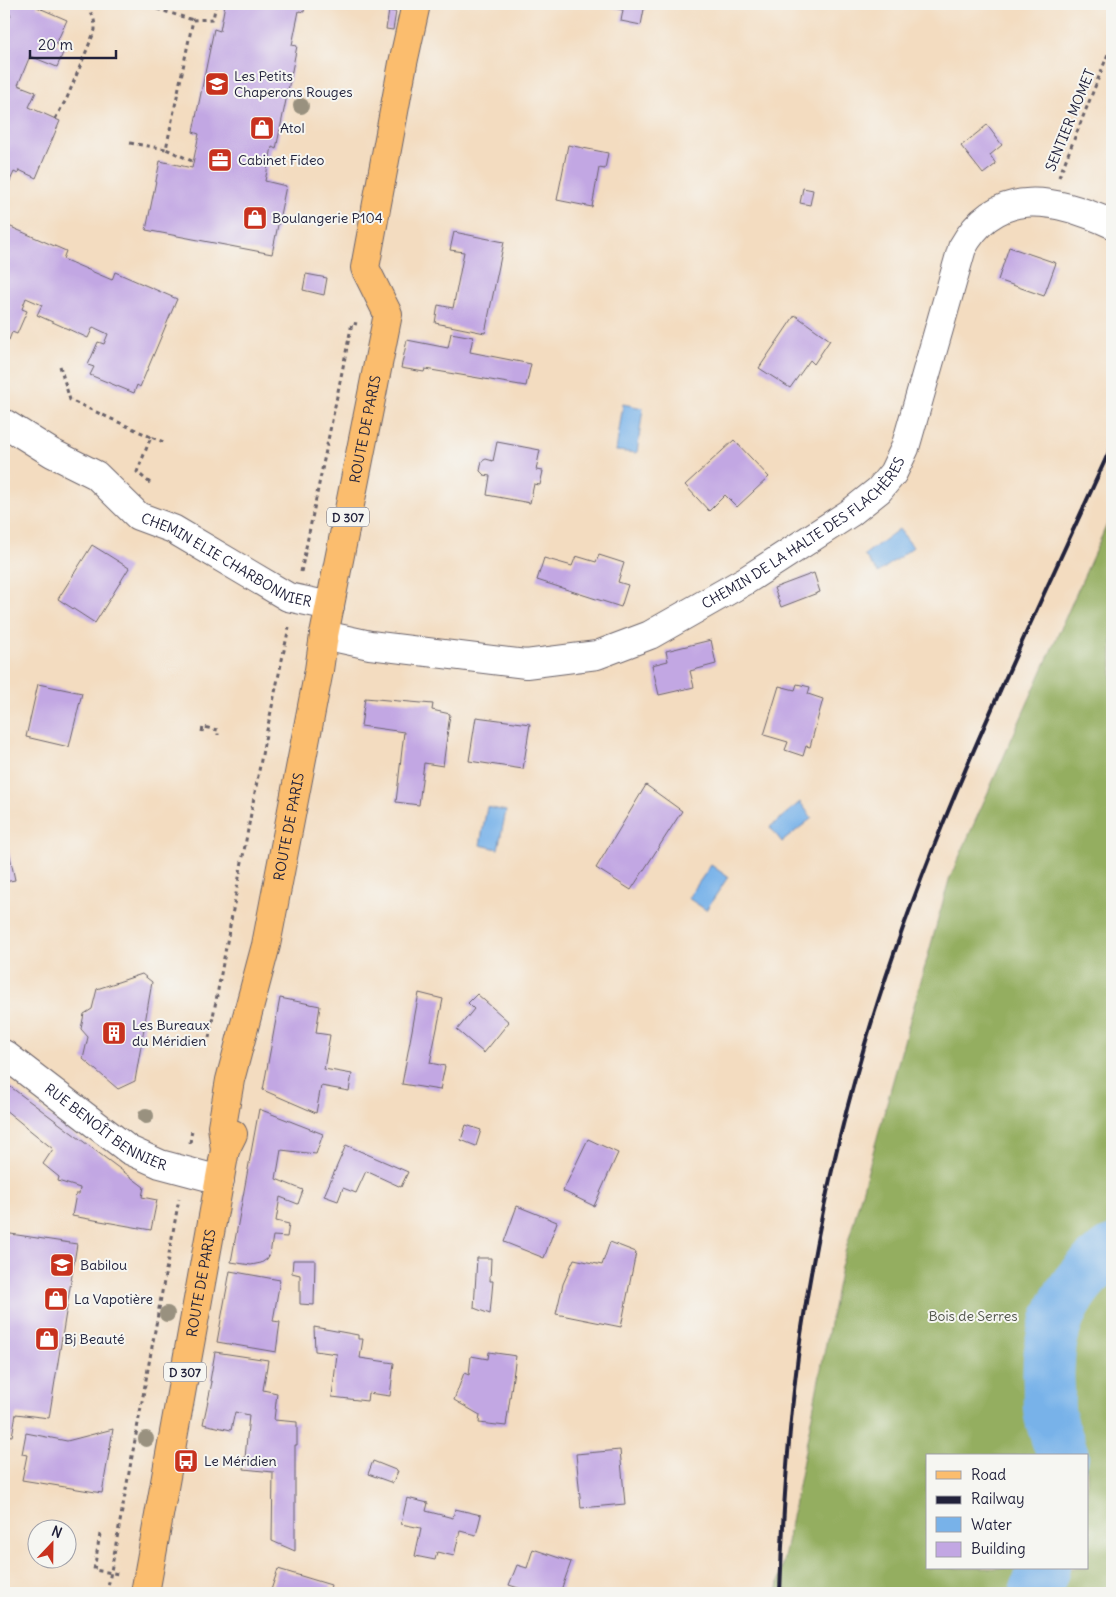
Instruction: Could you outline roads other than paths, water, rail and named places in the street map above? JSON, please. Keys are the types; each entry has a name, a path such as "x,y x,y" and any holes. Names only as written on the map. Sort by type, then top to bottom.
{"main road":[{"name":"ROUTE DE PARIS","path":"145,1593 225,1150 234,1130 250,1060 243,1033 266,945 318,680 324,635 388,314 365,268 403,63 416,4"}],"street":[{"name":"CHEMIN DE LA HALTE DES FLACHÈRES","path":"324,635 370,645 526,664 596,655 650,635 745,581 850,513 879,490 893,473 905,448 962,248 971,232 985,219 1014,205 1030,202 1067,206 1112,224"},
{"name":"CHEMIN ELIE CHARBONNIER","path":"4,423 52,453 96,475 138,516 173,529 288,597 330,606"},
{"name":"RUE BENOÎT BENNIER","path":"4,1054 129,1150 148,1160 220,1180"}],"water":[{"path":"623,404 643,408 637,453 616,451"},
{"path":"899,529 913,547 878,573 864,555"},
{"path":"800,802 812,818 782,842 770,827"},
{"path":"487,807 506,811 498,849 480,845"},
{"path":"711,865 728,877 706,910 688,898"}],"waterway":[{"path":"1062,1454 1049,1409 1050,1347 1061,1311 1070,1295 1081,1279 1112,1252"},
{"path":"1035,1593 1043,1570"}],"railway":[{"path":"780,1593 787,1464 801,1334 825,1200 858,1067 885,980 935,844 991,710 1112,445"}],"place":[{"name":"Les Petits Chaperons Rouges","path":"217,84"},
{"name":"Atol","path":"262,128"},
{"name":"Cabinet Fideo","path":"220,160"},
{"name":"Boulangerie P104","path":"255,218"},
{"name":"Les Bureaux du Méridien","path":"114,1033"},
{"name":"Babilou","path":"62,1265"},
{"name":"La Vapotière","path":"56,1299"},
{"name":"Bj Beauté","path":"47,1339"},
{"name":"Le Méridien","path":"186,1461"}],"park label":[{"name":"Bois de Serres","path":"973,1316"}]}
